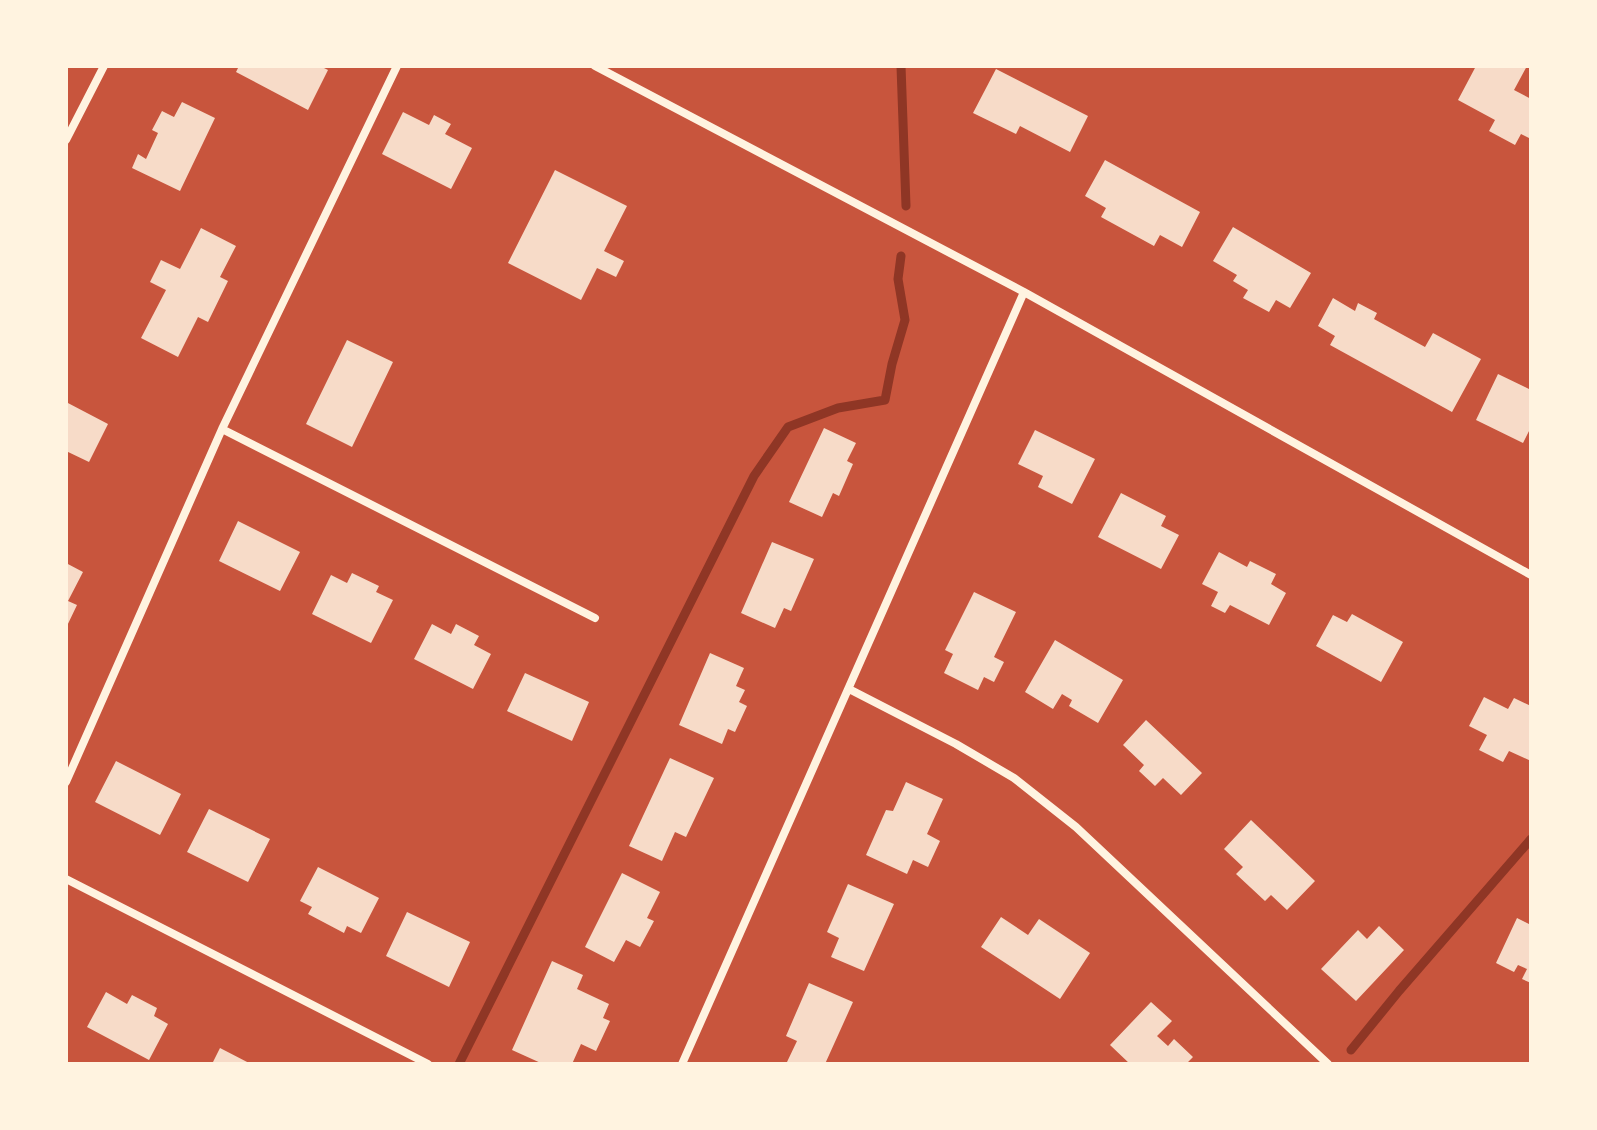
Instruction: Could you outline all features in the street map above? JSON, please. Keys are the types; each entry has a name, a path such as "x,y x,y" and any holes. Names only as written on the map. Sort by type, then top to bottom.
{"street":[{"path":"66,140 104,66"},
{"path":"66,782 222,429 397,66"},
{"path":"595,66 1024,292 1531,575"},
{"path":"682,1064 1024,292"},
{"path":"222,429 595,618"},
{"path":"849,689 1014,778 1076,827 1328,1064"},
{"path":"66,879 428,1064"}],"building":[{"path":"239,66 320,66 328,70 308,110 236,72"},
{"path":"1476,66 1527,66 1514,90 1531,99 1531,139 1521,134 1515,145 1489,131 1495,120 1458,100"},
{"path":"996,69 1088,116 1070,152 1020,126 1016,134 973,113"},
{"path":"182,102 215,118 180,191 132,168 138,154 146,159 158,133 152,130 162,111 174,117"},
{"path":"403,112 429,125 434,115 451,124 445,134 472,148 451,189 382,154"},
{"path":"1105,160 1200,212 1182,247 1160,235 1154,246 1101,217 1106,208 1085,196"},
{"path":"555,170 627,206 604,251 624,261 616,277 597,268 581,300 508,263"},
{"path":"1233,227 1311,273 1290,308 1276,300 1269,312 1243,298 1248,290 1233,281 1237,275 1213,261"},
{"path":"201,228 236,246 220,277 228,281 208,322 198,317 178,357 141,338 166,290 150,282 161,260 180,269"},
{"path":"1333,298 1355,311 1358,303 1377,313 1374,319 1425,347 1433,333 1481,359 1452,412 1330,345 1335,336 1318,326"},
{"path":"347,340 393,362 352,447 306,424"},
{"path":"1498,374 1531,390 1531,427 1523,443 1476,420"},
{"path":"66,402 108,424 89,462 66,451"},
{"path":"824,428 856,443 847,461 853,464 839,496 833,493 822,517 789,502"},
{"path":"1035,430 1095,459 1072,504 1038,487 1043,476 1018,464"},
{"path":"1121,493 1166,516 1161,526 1179,535 1161,569 1098,537"},
{"path":"238,521 300,552 280,591 219,561"},
{"path":"772,542 814,559 791,611 784,608 775,628 741,613"},
{"path":"1219,552 1247,567 1250,561 1276,574 1271,584 1286,593 1269,625 1230,605 1225,613 1211,606 1218,592 1202,584"},
{"path":"66,563 83,572 68,601 77,605 66,628"},
{"path":"352,573 379,586 376,592 393,600 371,643 312,614 331,575 347,583"},
{"path":"974,592 1016,612 994,657 1004,662 994,682 984,677 978,690 944,673 953,654 945,650"},
{"path":"1352,614 1403,642 1381,682 1316,646 1333,615 1347,622"},
{"path":"432,624 451,634 456,624 479,636 474,645 491,654 473,689 414,659"},
{"path":"1055,640 1123,680 1098,723 1069,706 1072,700 1062,694 1053,709 1025,692"},
{"path":"710,653 744,668 736,686 745,690 739,702 747,706 735,732 728,729 722,744 679,725"},
{"path":"525,673 589,702 572,741 507,711"},
{"path":"1484,697 1508,709 1514,698 1531,706 1531,761 1509,751 1503,762 1479,750 1487,735 1469,726"},
{"path":"1146,720 1202,773 1181,795 1163,778 1155,786 1139,771 1144,765 1123,745"},
{"path":"670,758 714,778 686,837 675,832 662,861 629,846"},
{"path":"116,761 181,794 160,835 95,802"},
{"path":"906,782 943,799 927,834 940,841 928,867 913,860 907,874 866,855 886,810 893,811"},
{"path":"209,809 270,839 248,882 187,852"},
{"path":"1251,820 1315,881 1287,910 1271,895 1265,901 1236,874 1243,867 1224,849"},
{"path":"318,867 379,898 361,933 347,926 344,933 308,914 312,907 300,901"},
{"path":"622,873 660,892 647,918 654,921 640,947 626,940 614,962 585,947"},
{"path":"848,884 894,904 864,971 831,957 839,938 827,932"},
{"path":"407,912 470,942 449,987 386,956"},
{"path":"1001,917 1028,935 1039,919 1090,953 1060,999 981,947"},
{"path":"1517,918 1531,925 1531,983 1522,979 1527,969 1518,965 1514,972 1496,963"},
{"path":"1379,926 1404,950 1356,1001 1321,969 1358,930 1367,939"},
{"path":"552,961 583,975 577,989 609,1004 603,1018 610,1021 596,1051 581,1044 572,1064 543,1064 512,1050"},
{"path":"809,983 853,1002 825,1064 791,1064 787,1062 797,1041 786,1036"},
{"path":"106,992 127,1004 132,995 157,1008 154,1016 168,1024 149,1060 87,1027"},
{"path":"1151,1002 1172,1021 1157,1036 1168,1046 1174,1039 1193,1057 1186,1064 1130,1064 1110,1045"},
{"path":"220,1048 251,1064 212,1064"}],"waterway":[{"path":"901,66 906,206"},
{"path":"459,1064 754,476 788,427 838,408 885,400 905,320 898,279 901,256"},
{"path":"1351,1050 1531,839"}]}
